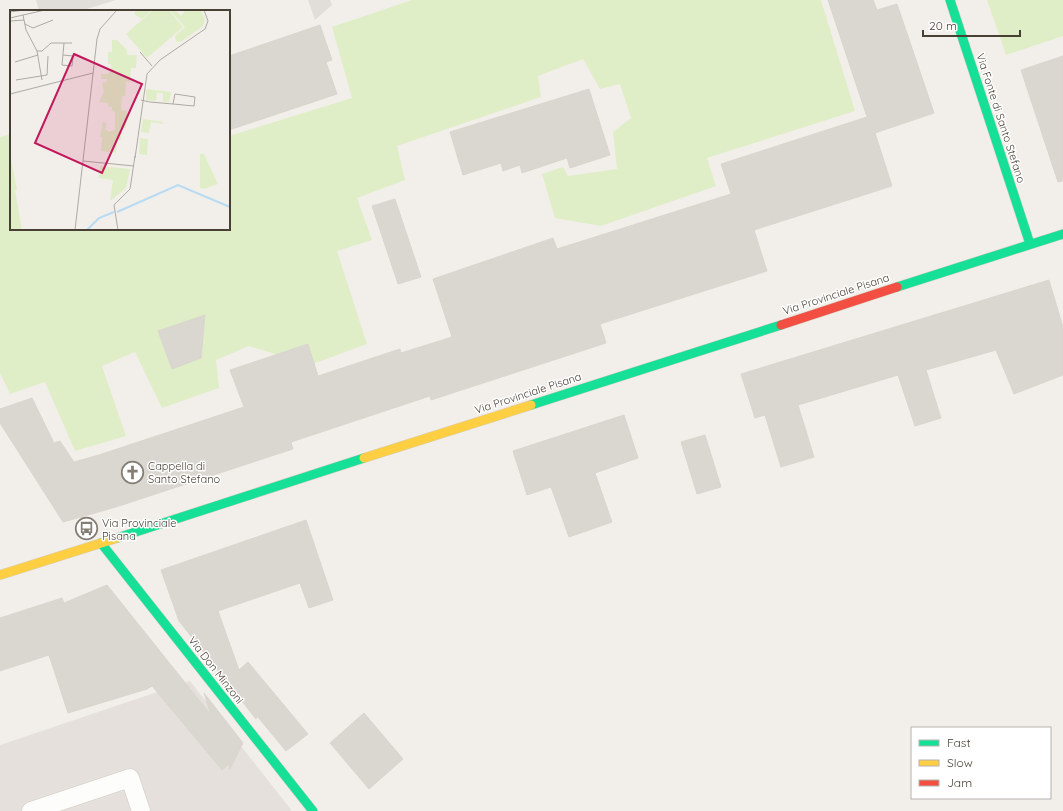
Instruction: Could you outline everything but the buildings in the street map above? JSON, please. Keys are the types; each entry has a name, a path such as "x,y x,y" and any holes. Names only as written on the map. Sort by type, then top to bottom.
{"street":[{"name":"Via Fonte di Santo Stefano","path":"950,0 1030,244"},
{"name":"Via Provinciale Pisana","path":"0,575 1063,234"},
{"name":"Via Don Minzoni","path":"101,543 312,811"}],"lane":[{"path":"30,811 130,778 140,811"}],"shaded area":[{"path":"36,0 116,0 83,10 39,10"},
{"path":"308,0 330,0 332,5 315,20"},
{"path":"190,681 292,811 0,811 0,745"}],"green space":[{"path":"412,0 821,0 855,111 707,158 716,186 601,226 555,218 542,174 563,167 568,176 617,169 613,132 631,118 620,84 600,89 583,59 538,76 541,97 397,146 405,180 357,198 372,240 337,251 367,344 310,365 249,346 216,360 219,388 162,408 135,352 102,366 126,436 75,451 45,382 10,394 0,373 0,137 10,134 10,230 230,230 230,136 352,98 332,27"},
{"path":"987,0 1063,0 1063,36 1006,55"}],"traffic: fast":[{"path":"950,0 1030,244"},
{"path":"897,287 1063,234"},
{"path":"531,405 781,325"},
{"path":"117,538 364,458"},
{"path":"101,543 313,811"}],"traffic: slow":[{"path":"364,458 531,405"},
{"path":"0,575 117,538"}],"traffic: jam":[{"path":"781,325 897,287"}],"place":[{"name":"Cappella di Santo Stefano","path":"133,472"},
{"name":"Via Provinciale Pisana","path":"86,529"}]}
